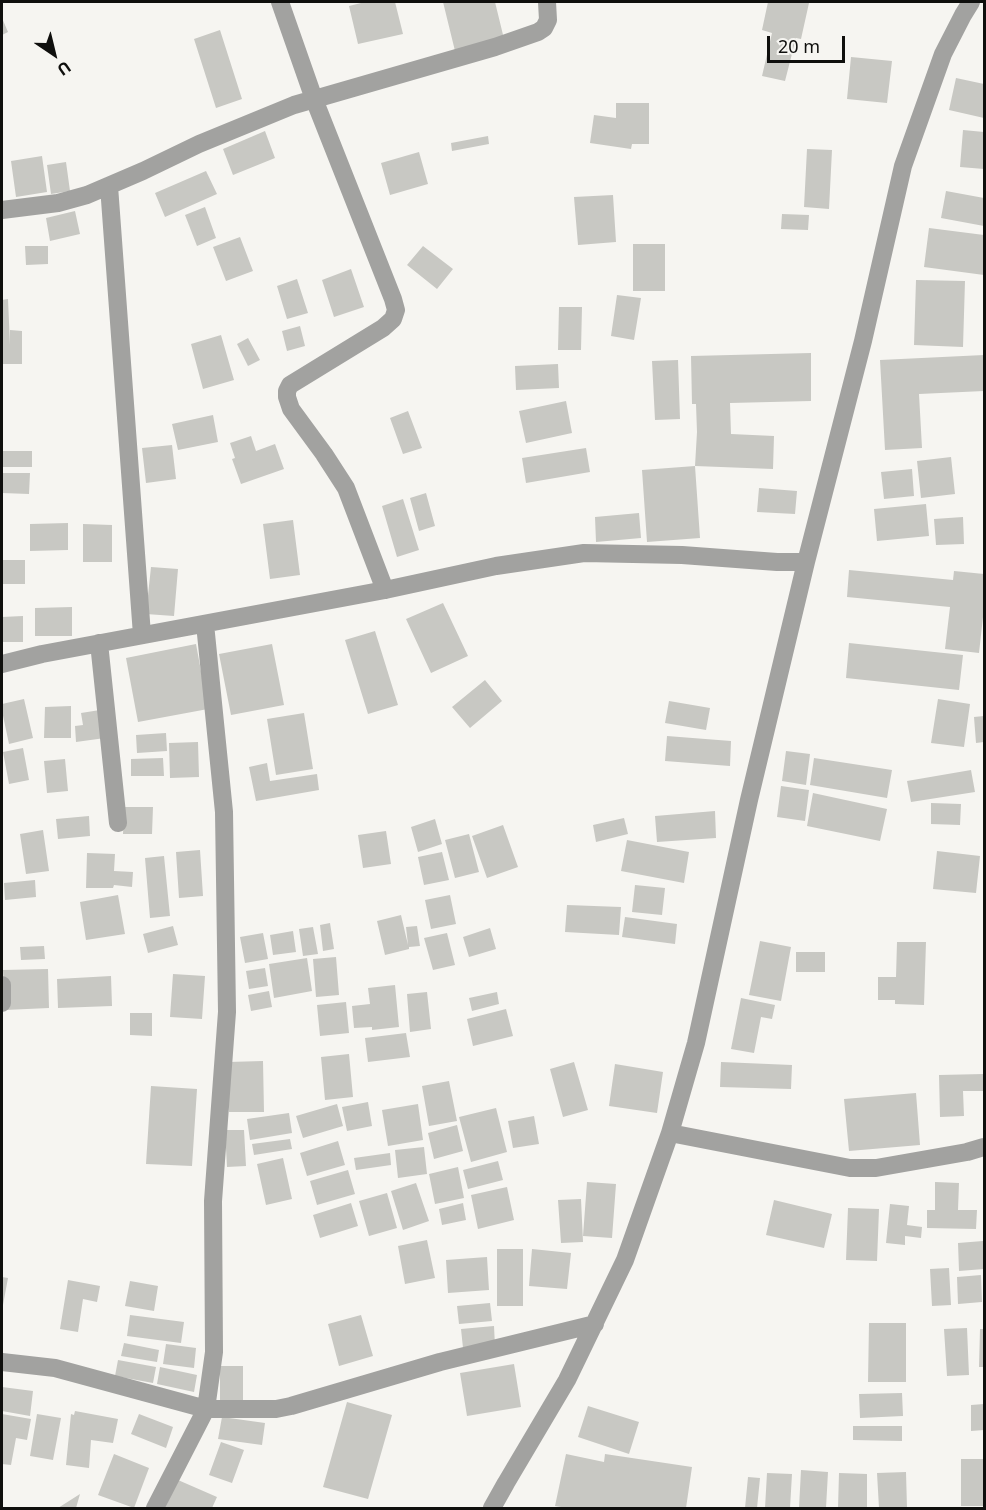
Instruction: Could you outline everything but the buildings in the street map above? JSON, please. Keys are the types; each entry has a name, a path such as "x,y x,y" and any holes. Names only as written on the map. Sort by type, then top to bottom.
{"street":[{"path":"280,2 314,99 396,310 393,319 382,328 290,385 287,397 291,409 346,488 385,590"},
{"path":"2,210 58,203 87,195 199,144 294,105 495,47 538,32 544,28 548,20 547,2"},
{"path":"492,1509 567,1380 626,1260 670,1133 696,1043 749,800 903,166 944,54 971,2"},
{"path":"109,186 142,635"},
{"path":"2,664 42,654 385,590 496,566 584,553 682,555 806,562"},
{"path":"155,1509 206,1409 214,1352 213,1202 227,1012 224,812 205,624"},
{"path":"99,643 118,823"},
{"path":"2,985 2,1003"},
{"path":"670,1133 850,1168 876,1168 984,1147"},
{"path":"2,1362 55,1368 206,1409 276,1409 440,1362 595,1324"}]}
